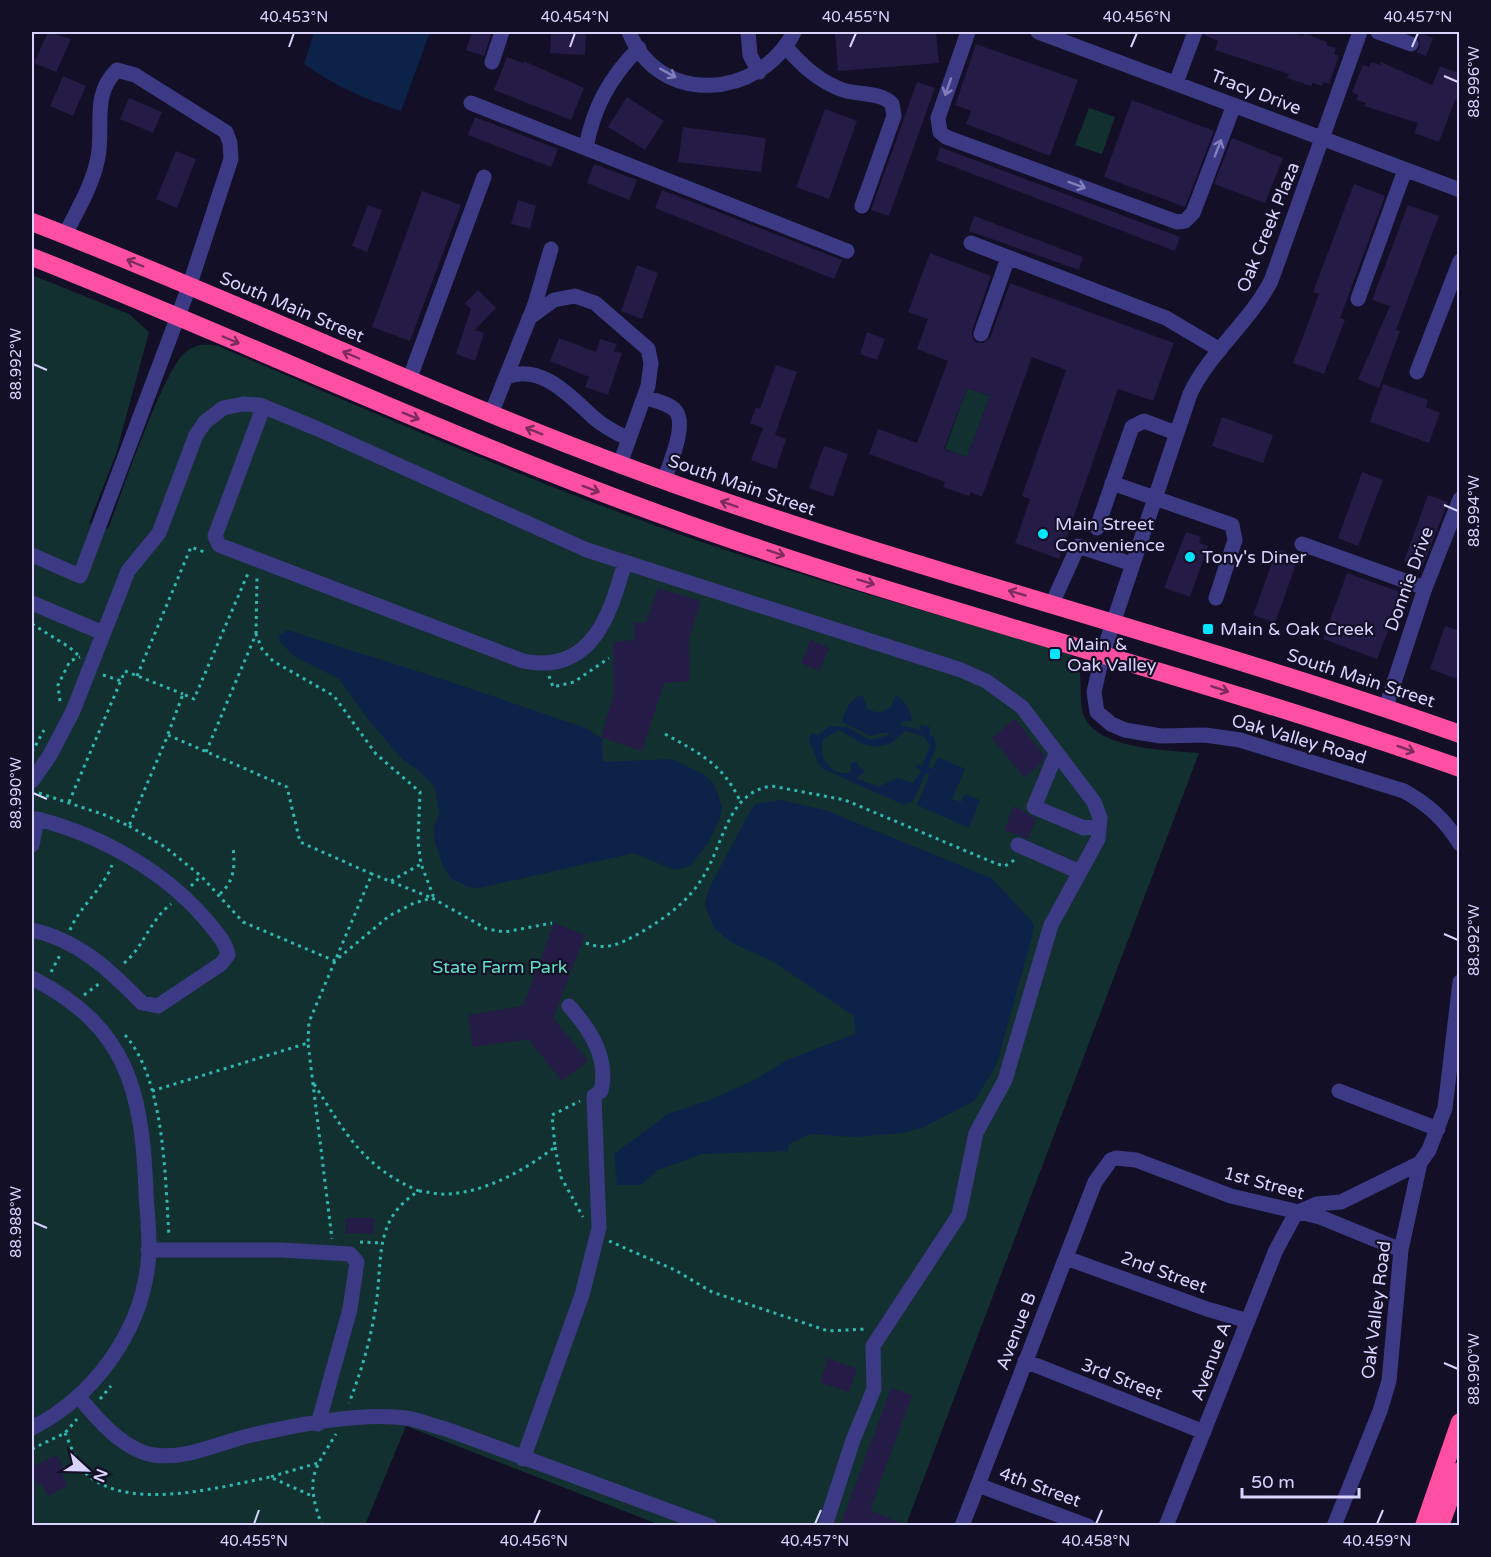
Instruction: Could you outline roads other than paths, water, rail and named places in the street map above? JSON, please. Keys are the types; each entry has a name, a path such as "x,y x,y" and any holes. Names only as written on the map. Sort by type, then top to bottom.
{"highway":[{"name":"South Main Street","path":"32,222 491,414 666,481 842,542 1113,622 1386,707 1460,734"},
{"path":"32,257 508,457 657,512 855,579 1363,734 1460,768"},
{"path":"657,512 666,481"},
{"path":"1424,1526 1460,1422"},
{"path":"1440,1526 1460,1471"}],"street":[{"path":"492,62 502,32"},
{"path":"629,32 639,48 660,69 694,84 731,83 759,72 786,47 794,32"},
{"path":"748,32 750,55 759,72"},
{"path":"968,32 938,118 940,132 946,137 1177,222 1185,221 1193,213 1234,105"},
{"name":"Tracy Drive","path":"1038,32 1460,190"},
{"path":"1176,83 1195,32"},
{"name":"Oak Creek Plaza","path":"1103,653 1176,433 1198,377 1248,318 1271,281 1360,32"},
{"path":"1378,32 1411,44"},
{"path":"786,47 821,79 861,95 883,97 892,104 894,116 862,206"},
{"path":"586,148 598,102 622,65 639,48"},
{"path":"32,555 80,576 189,287 231,159 230,143 226,132 206,117 135,75 117,70 108,79 100,98 98,157 87,191 65,235"},
{"path":"471,103 847,251"},
{"path":"1358,299 1406,170"},
{"path":"409,380 484,177"},
{"path":"971,243 1166,318 1220,350"},
{"path":"491,414 529,318 551,249"},
{"path":"981,334 1008,258"},
{"path":"1418,372 1460,261"},
{"path":"529,318 544,305 575,296 595,303 648,349 651,363 644,397 620,464"},
{"path":"506,377 517,373 550,381 611,431 629,439"},
{"path":"644,397 675,410 678,417 677,442 666,481"},
{"path":"32,781 63,733 85,659 103,633 129,571 159,533 196,435 205,422 223,408 243,404 260,405 587,550 961,670 986,681 1022,707 1094,802 1100,818 1098,839 1051,925 1005,1080 976,1133 959,1215 873,1346 874,1389 853,1440 825,1526"},
{"path":"260,405 260,416 215,536 219,545 516,658 538,664 564,658 592,642 608,615 626,562"},
{"path":"1097,528 1129,432 1136,423 1144,421 1176,433"},
{"path":"1112,483 1232,525 1234,540 1216,598"},
{"name":"Donnie Drive","path":"1386,707 1425,588 1460,499"},
{"path":"1302,544 1425,588"},
{"path":"1052,604 1078,546 1132,564"},
{"path":"32,603 103,633"},
{"name":"Oak Valley Road","path":"1103,653 1094,700 1097,712 1111,724 1125,730 1161,736 1205,735 1240,740 1404,792 1429,806 1460,844"},
{"path":"1056,754 1034,807 1084,828 1099,825"},
{"path":"32,845 37,819 63,825 117,851 200,912 226,947 228,955 221,964 158,1006 142,1003 112,972 66,941 32,930"},
{"path":"1022,847 1080,872"},
{"path":"32,978 60,993 84,1011 108,1040 126,1068 134,1086 143,1127 148,1250 144,1286 131,1324 121,1343 79,1397 57,1415 32,1428"},
{"name":"Oak Valley Road","path":"1334,1526 1380,1411 1389,1381 1401,1250 1420,1163 1438,1130 1449,1084 1460,982"},
{"path":"523,1459 582,1295 597,1234 594,1096 601,1091 602,1059 592,1038 569,1006"},
{"path":"1339,1091 1438,1130"},
{"name":"1st Street","path":"1116,1158 1136,1160 1231,1196 1320,1217 1401,1250"},
{"name":"Avenue B","path":"962,1526 1095,1182 1105,1165 1116,1158"},
{"path":"1296,1213 1317,1204 1341,1202 1420,1163"},
{"name":"Avenue A","path":"1166,1526 1276,1250 1296,1213"},
{"path":"148,1250 282,1250 350,1254 357,1262 350,1309 318,1424"},
{"name":"2nd Street","path":"1066,1258 1207,1309 1248,1321"},
{"name":"3rd Street","path":"1025,1361 1204,1432"},
{"path":"79,1397 116,1435 136,1450 153,1455 178,1455 252,1435 318,1424 374,1416 408,1418 446,1429 710,1526"},
{"name":"4th Street","path":"978,1485 1088,1526"}],"water":[{"path":"314,32 430,32 401,111 351,91 304,64"},
{"path":"287,630 448,681 588,729 602,739 603,762 672,759 703,774 714,784 722,807 720,818 708,843 690,866 674,870 634,853 479,888 468,887 452,879 443,866 435,842 434,828 439,814 435,787 418,770 402,759 367,718 339,679 295,657 280,642 279,636"},
{"path":"863,695 867,709 879,713 891,707 896,695 907,706 912,721 901,722 901,725 923,731 920,728 921,724 930,727 930,735 934,737 936,748 928,767 933,768 938,757 965,769 952,799 961,802 965,794 980,800 969,828 917,805 930,775 926,773 913,801 904,805 823,769 818,763 809,740 812,733 818,735 830,726 847,727 870,740 890,735 887,732 870,736 842,722 849,705","holes":["839,730 863,744 876,747 890,744 905,731 923,736 930,745 922,766 917,764 915,768 921,771 913,783 897,778 878,787 858,779 864,770 858,766 857,761 851,763 851,772 838,772 828,765 822,753 823,739"]},
{"path":"781,800 825,810 991,878 1031,920 1034,925 1032,937 996,1066 974,1101 924,1127 904,1133 853,1137 810,1134 789,1144 788,1151 702,1154 658,1170 641,1185 617,1185 614,1154 668,1114 710,1100 758,1078 787,1060 855,1034 854,1016 774,962 732,943 714,928 705,905 709,888 755,804"}],"place":[{"name":"Main Street Convenience","path":"1043,534"},
{"name":"Tony's Diner","path":"1190,557"},
{"name":"Main & Oak Creek","path":"1208,629"},
{"name":"Main & Oak Valley","path":"1055,654"}],"park label":[{"name":"State Farm Park","path":"500,967"}]}
